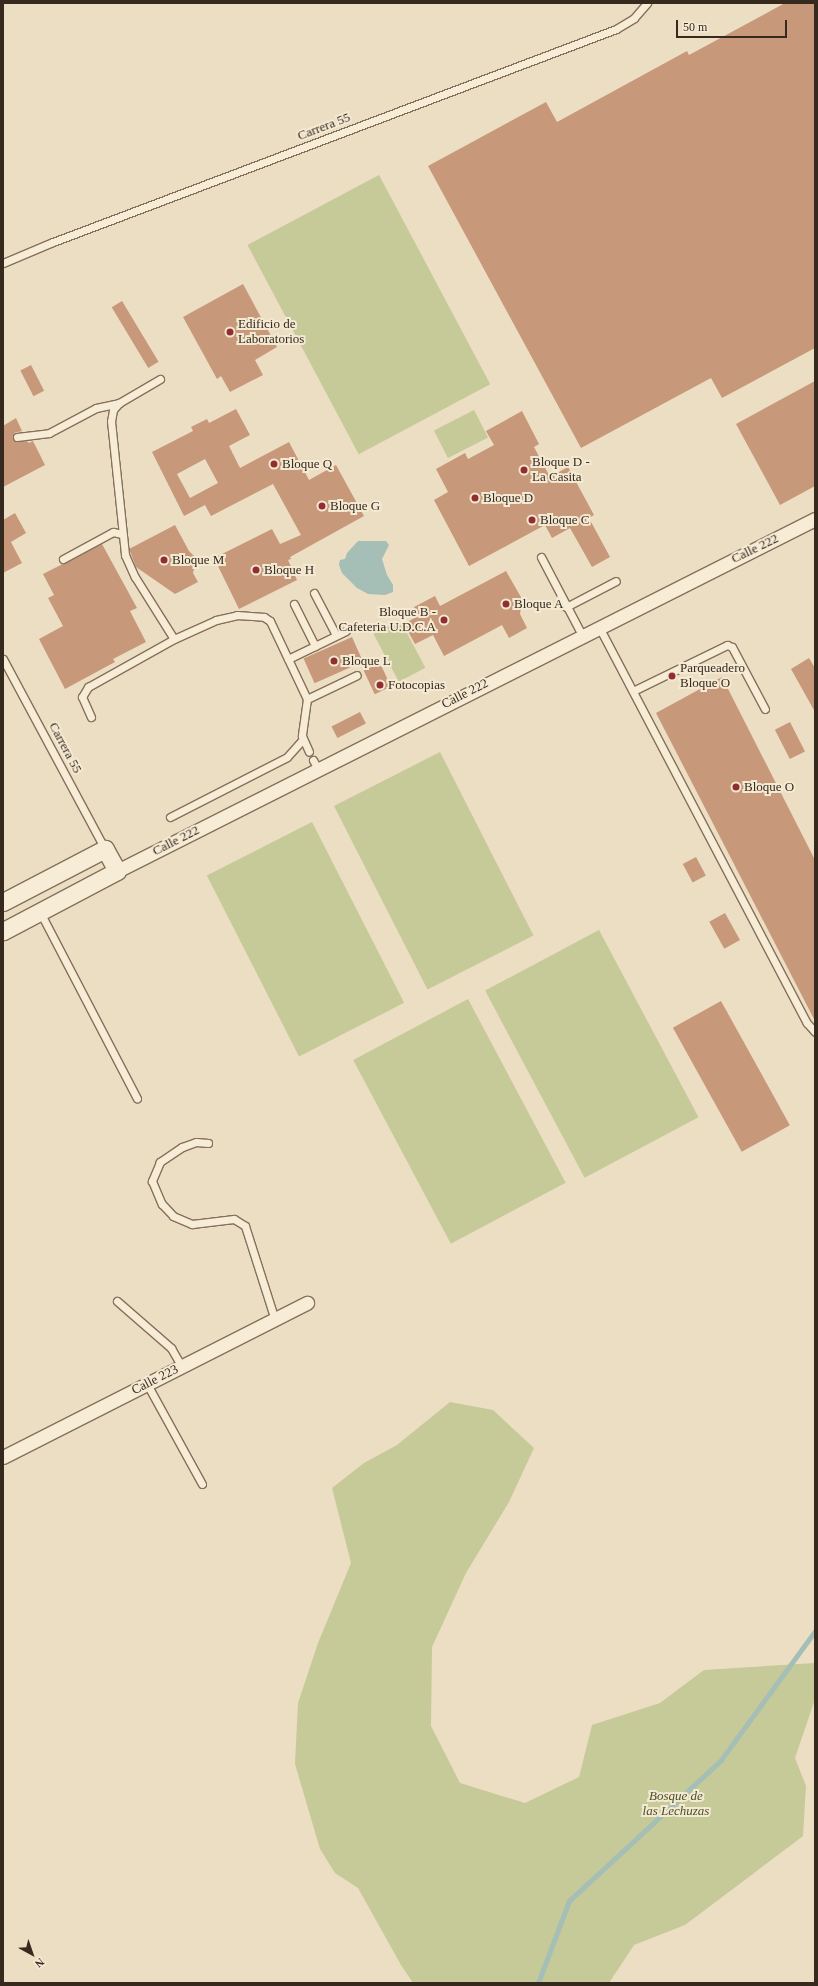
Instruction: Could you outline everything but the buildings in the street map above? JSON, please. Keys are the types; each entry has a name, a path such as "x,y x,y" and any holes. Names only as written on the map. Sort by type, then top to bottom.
{"street":[{"name":"Calle 222","path":"3,931 315,765 582,635 815,519"},
{"path":"3,902 105,849 117,871"},
{"name":"Calle 223","path":"3,1457 307,1304"}],"lane":[{"name":"Carrera 55","path":"3,263 53,242 616,30 634,18 647,3"},
{"path":"17,437 49,433 96,408 119,403 160,379"},
{"path":"119,403 113,410 111,421 125,554 135,577 174,639"},
{"path":"63,559 113,532 122,534"},
{"path":"541,557 582,635"},
{"path":"566,607 616,581"},
{"path":"314,593 336,635"},
{"path":"294,604 316,646"},
{"path":"91,717 82,697 88,687 174,639 223,618 237,616 264,617 270,621 307,700 302,725 303,739 309,752"},
{"path":"599,626 807,1023 815,1032"},
{"path":"288,659 346,631"},
{"path":"633,691 727,644 732,647 765,709"},
{"name":"Carrera 55","path":"3,659 105,849"},
{"path":"307,700 357,675"},
{"path":"170,817 287,757 303,739"},
{"path":"40,912 137,1098"},
{"path":"208,1143 196,1142 182,1147 160,1162 152,1182 162,1204 173,1216 192,1224 234,1220 245,1226 275,1320"},
{"path":"117,1300 171,1348 182,1367"},
{"path":"147,1384 202,1484"}],"green space":[{"path":"379,175 490,384 359,454 247,245"},
{"path":"474,410 488,438 448,458 434,430"},
{"path":"400,620 425,668 399,682 374,634"},
{"path":"440,752 534,936 427,990 334,806"},
{"path":"312,822 404,1003 299,1056 207,876"},
{"path":"599,930 699,1117 585,1178 485,991"},
{"path":"468,999 566,1183 451,1244 353,1060"},
{"name":"Bosque de las Lechuzas","path":"450,1402 493,1410 534,1448 509,1502 466,1573 432,1647 431,1726 460,1783 525,1803 579,1777 592,1725 660,1703 704,1670 815,1663 815,1699 795,1758 806,1786 803,1836 685,1925 634,1945 609,1983 413,1983 401,1965 358,1888 335,1873 320,1849 295,1764 298,1703 318,1643 351,1563 332,1488 364,1463 397,1445"}],"water":[{"path":"358,541 386,541 389,545 382,559 387,575 393,585 393,592 385,595 368,594 357,588 342,573 339,565 340,560 345,559 347,553"}],"waterway":[{"path":"538,1983 569,1901 721,1760 815,1631"}],"place":[{"name":"Edificio de Laboratorios","path":"230,332"},
{"name":"Bloque Q","path":"274,464"},
{"name":"Bloque D - La Casita","path":"524,470"},
{"name":"Bloque D","path":"475,498"},
{"name":"Bloque G","path":"322,506"},
{"name":"Bloque C","path":"532,520"},
{"name":"Bloque M","path":"164,560"},
{"name":"Bloque H","path":"256,570"},
{"name":"Bloque A","path":"506,604"},
{"name":"Bloque B - Cafeteria U.D.C.A","path":"444,620"},
{"name":"Bloque L","path":"334,661"},
{"name":"Parqueadero Bloque O","path":"672,676"},
{"name":"Fotocopias","path":"380,685"},
{"name":"Bloque O","path":"736,787"}]}
